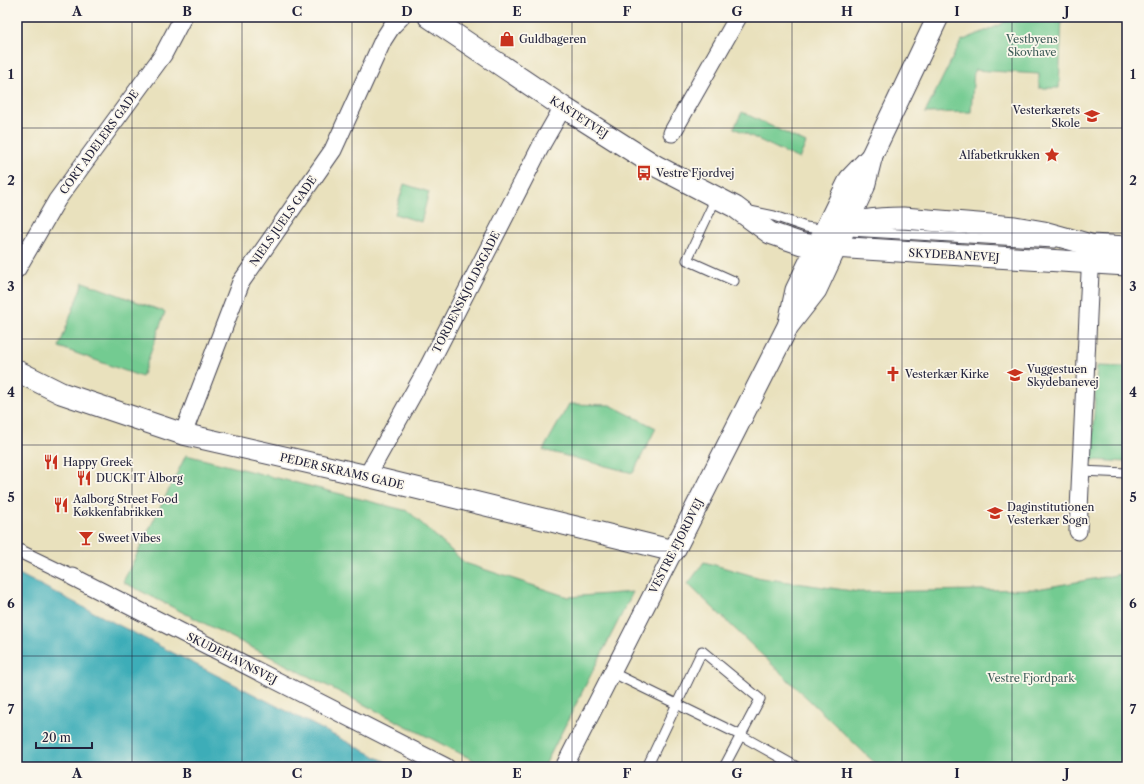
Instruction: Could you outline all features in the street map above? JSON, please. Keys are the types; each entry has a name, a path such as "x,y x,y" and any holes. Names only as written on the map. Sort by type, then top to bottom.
{"street":[{"name":"CORT ADELERS GADE","path":"17,269 57,200 163,54 183,17"},
{"name":"NIELS JUELS GADE","path":"183,434 241,282 333,150 383,40 392,26 401,17"},
{"name":"KASTETVEJ","path":"429,17 563,107 656,166 734,208 770,233 802,244 834,235"},
{"path":"672,133 738,17"},
{"name":"VESTRE FJORDVEJ","path":"564,767 788,326 796,290 834,235 864,187 872,155 938,17"},
{"name":"TORDENSKJOLDSGADE","path":"367,476 428,367 543,142 563,107"},
{"name":"SKYDEBANEVEJ","path":"834,235 887,218 1015,227 1044,232 1091,254 1127,265"},
{"name":"SKYDEBANEVEJ","path":"834,235 1091,254 1127,247"},
{"path":"1078,531 1091,254"},
{"name":"PEDER SKRAMS GADE","path":"17,370 61,393 183,434 367,476 674,551"},
{"name":"SKUDEHAVNSVEJ","path":"17,550 446,767"}],"lane":[{"path":"716,198 687,260 734,281"},
{"path":"1082,470 1127,473"},
{"path":"647,767 676,703 702,651 760,699 724,767"},
{"path":"613,673 740,735 797,767"}],"green space":[{"name":"Vestbyens Skovhave","path":"1011,17 1062,17 1059,88 1039,88 1039,74 974,70 971,112 925,113 961,41 1000,25"},
{"path":"742,112 806,143 799,159 734,128"},
{"path":"404,184 429,192 421,222 395,214"},
{"path":"83,282 165,312 142,377 59,347"},
{"path":"1097,366 1127,367 1127,462 1091,460"},
{"path":"569,404 610,405 656,428 633,473 543,450"},
{"path":"186,455 408,511 465,563 568,597 633,592 544,767 487,767 123,582"},
{"name":"Vestre Fjordpark","path":"704,562 761,578 859,592 1037,589 1127,573 1127,767 879,767 688,584"}],"water":[{"path":"17,573 396,767 17,767"}],"place":[{"name":"Guldbageren","path":"507,39"},
{"name":"Vesterkærets Skole","path":"1092,116"},
{"name":"Alfabetkrukken","path":"1052,155"},
{"name":"Vestre Fjordvej","path":"644,173"},
{"name":"Vesterkær Kirke","path":"893,374"},
{"name":"Vuggestuen Skydebanevej","path":"1015,375"},
{"name":"Happy Greek","path":"51,462"},
{"name":"DUCK IT Ålborg","path":"84,478"},
{"name":"Aalborg Street Food Køkkenfabrikken","path":"61,505"},
{"name":"Daginstitutionen Vesterkær Sogn","path":"995,513"},
{"name":"Sweet Vibes","path":"86,538"}]}
